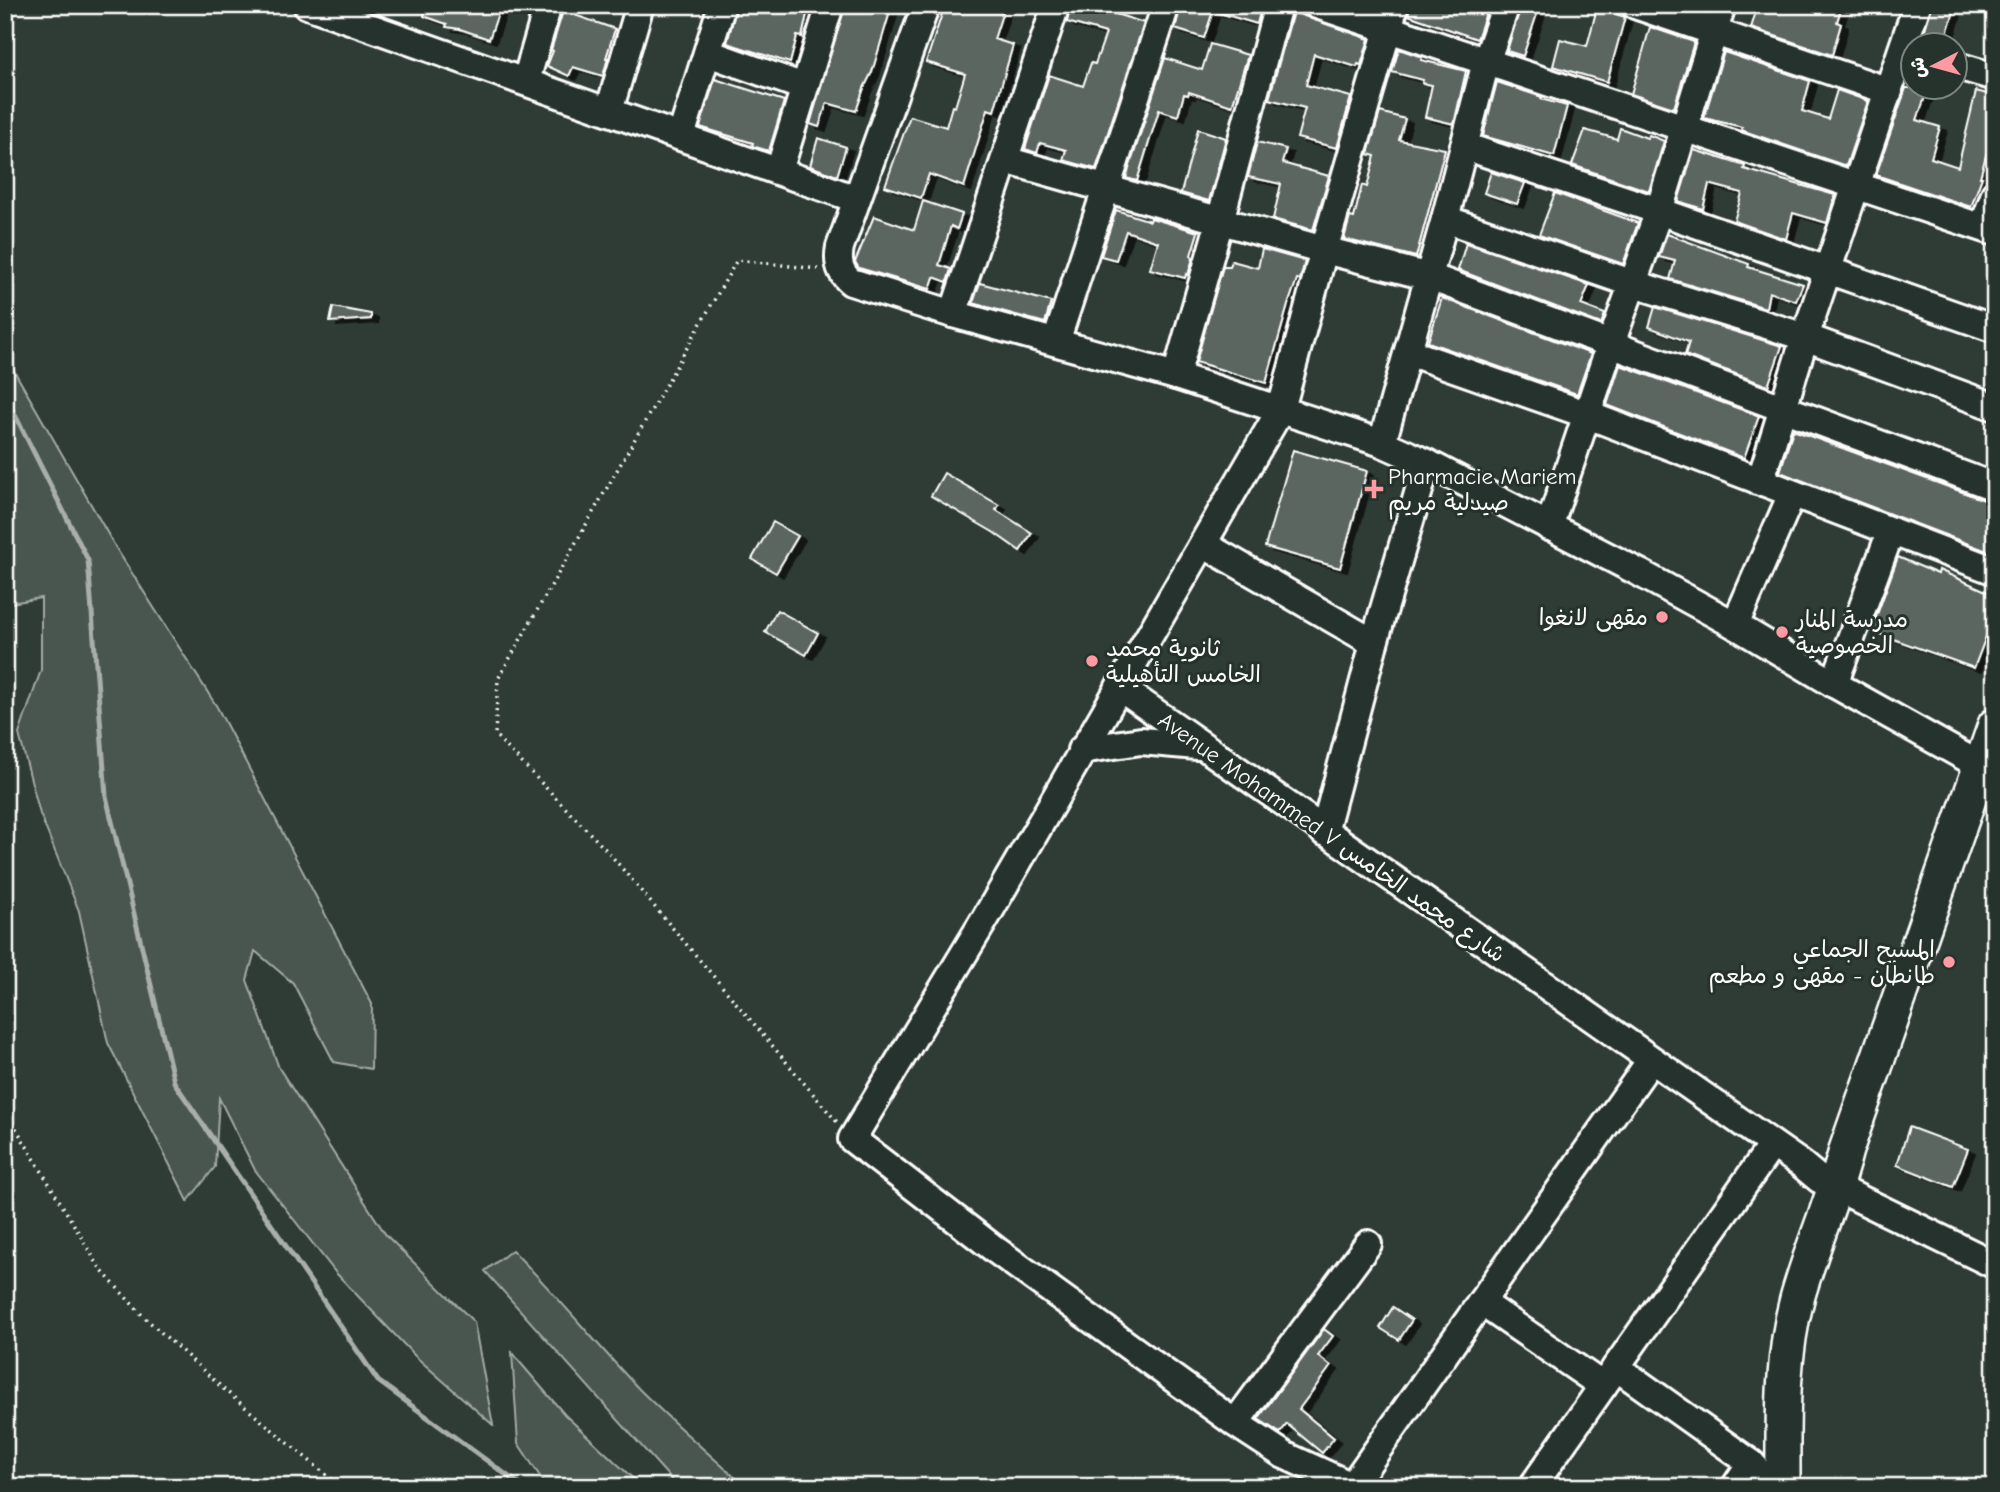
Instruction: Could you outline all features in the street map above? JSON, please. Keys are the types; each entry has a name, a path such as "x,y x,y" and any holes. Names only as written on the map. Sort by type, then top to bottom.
{"main road":[{"path":"1760,1480 1783,1416 1791,1326 1828,1183 1846,1150 1995,725"}],"street":[{"path":"526,81 548,5"},
{"path":"610,111 640,5"},
{"path":"681,136 722,5"},
{"path":"779,171 830,5"},
{"path":"926,5 838,256 841,271 851,282 953,314 1175,376 1382,443 1427,463 1640,573 1981,765"},
{"path":"953,314 1056,5"},
{"path":"1056,342 1166,5"},
{"path":"1175,376 1278,5"},
{"path":"1382,443 1446,219 1486,62 1506,5"},
{"path":"1635,5 1889,91"},
{"path":"1549,527 1659,211 1722,5"},
{"path":"1912,32 1917,5"},
{"path":"1320,6 1391,17 1486,62 1989,230 1995,194"},
{"path":"319,7 856,199"},
{"path":"1391,17 1281,409 985,919 852,1139 997,1251 1236,1423 1284,1455 1353,1486 1651,1059"},
{"path":"708,53 804,86"},
{"path":"1968,69 1995,77"},
{"path":"1760,482 1805,337 1889,91 1898,72"},
{"path":"1464,146 1995,329"},
{"path":"1005,160 1324,250 1430,277 1995,487"},
{"path":"1446,219 1634,284 1805,337 1995,407"},
{"path":"1408,352 1588,415 1995,571"},
{"path":"1324,832 1374,643 1427,463"},
{"path":"1735,625 1792,494"},
{"path":"1834,684 1891,531"},
{"path":"1203,544 1374,643"},
{"name":"Avenue Mohammed V شارع محمد الخامس","path":"1119,687 1828,1183 1995,1265"},
{"path":"1081,750 1141,741 1202,747"},
{"path":"1532,1487 1772,1145"},
{"path":"1236,1423 1368,1244"},
{"path":"1481,1302 1609,1376 1760,1480"}],"path":[{"path":"841,271 737,260 498,679 495,735 609,853 852,1139"},
{"path":"5,1110 101,1270 143,1316 227,1392 341,1487"}],"shaded area":[{"path":"5,355 116,548 217,707 372,1004 371,1069 334,1062 293,983 255,951 247,980 279,1068 386,1235 474,1322 493,1425 415,1356 336,1273 255,1170 219,1098 215,1167 188,1201 108,1043 79,911 40,814 19,734 41,670 41,598 5,604"},
{"path":"512,1250 639,1389 746,1487 678,1487 485,1271"},
{"path":"512,1353 565,1415 642,1487 547,1487 518,1443"}],"building":[{"path":"426,5 501,5 489,39 446,27 447,24 424,16"},
{"path":"737,5 777,5 807,14 802,37 797,36 790,63 727,43"},
{"path":"845,5 865,10 867,5 892,5 872,72 856,111 827,103 819,127 810,124"},
{"path":"945,5 1005,5 994,39 1013,45 994,111 988,109 964,187 929,174 921,198 885,186 910,116 946,127 952,106 955,107 965,74 926,62"},
{"path":"1071,5 1099,5 1111,9 1110,12 1144,23 1096,169 1063,160 1066,150 1040,143 1037,153 1025,149 1049,75 1083,86 1091,63 1095,64 1106,33 1067,22"},
{"path":"1181,5 1262,5 1257,24 1213,11 1204,38 1175,29"},
{"path":"1410,5 1488,7 1477,39 1408,15"},
{"path":"1521,5 1540,5 1523,56 1507,51"},
{"path":"1758,5 1842,5 1837,22 1841,24 1832,55 1751,28"},
{"path":"1932,5 1956,5 1947,32 1924,32"},
{"path":"1597,8 1625,17 1607,82 1553,66 1560,39 1587,46"},
{"path":"563,11 615,29 603,76 573,67 569,76 547,66"},
{"path":"1293,12 1369,39 1361,65 1358,64 1357,67 1314,54 1306,85 1351,97 1337,148 1297,138 1305,108 1269,99"},
{"path":"1650,27 1694,42 1674,108 1631,94"},
{"path":"1210,44 1248,55 1232,106 1189,92 1188,95 1184,94 1178,116 1159,110 1137,181 1126,178 1165,58 1202,70"},
{"path":"1399,49 1422,57 1421,60 1466,71 1454,124 1425,117 1432,85 1392,72"},
{"path":"1724,52 1810,81 1802,111 1828,119 1837,90 1868,101 1846,166 1741,130 1742,127 1704,118"},
{"path":"715,79 784,101 769,151 752,146 753,143 700,127"},
{"path":"1497,82 1567,106 1554,156 1483,136"},
{"path":"1976,91 1995,96 1995,123 1982,177 1971,207 1876,175 1901,102 1923,102 1917,120 1940,127 1931,158 1958,167"},
{"path":"1380,112 1405,119 1399,140 1445,149 1416,257 1344,239 1350,217 1354,218 1362,185 1367,187 1375,156 1368,154"},
{"path":"1620,128 1664,141 1649,191 1572,165 1585,130 1617,139"},
{"path":"1198,129 1226,138 1209,201 1181,193"},
{"path":"818,138 846,147 837,176 810,166"},
{"path":"1257,142 1286,149 1282,163 1329,176 1313,230 1273,219 1281,184 1248,177"},
{"path":"1694,150 1745,166 1744,169 1835,195 1827,223 1793,213 1786,239 1734,221 1742,193 1709,184 1703,209 1678,201"},
{"path":"1491,172 1525,183 1517,204 1484,193"},
{"path":"1555,193 1638,223 1623,264 1539,235"},
{"path":"923,201 962,214 957,229 951,226 939,265 951,269 947,282 934,277 930,289 859,268 855,262 874,216 914,230"},
{"path":"1116,210 1198,232 1188,275 1186,274 1185,278 1150,269 1158,242 1126,231 1116,260 1101,256"},
{"path":"1667,234 1749,264 1748,267 1803,284 1796,301 1769,292 1766,308 1670,279 1675,261 1659,257"},
{"path":"1466,243 1589,285 1581,305 1605,314 1601,324 1458,270"},
{"path":"1262,249 1305,261 1300,280 1297,279 1288,305 1266,383 1196,362 1223,266 1230,266 1232,261 1258,268"},
{"path":"980,283 1051,302 1045,323 973,303"},
{"path":"1442,298 1591,354 1577,394 1428,342"},
{"path":"333,307 371,314 371,319 330,322"},
{"path":"1655,307 1782,346 1768,386 1685,355 1689,342 1649,327"},
{"path":"1620,365 1759,416 1744,458 1607,405"},
{"path":"1793,430 1995,504 1995,554 1780,472"},
{"path":"1293,450 1367,471 1340,568 1265,547"},
{"path":"944,473 999,505 996,510 1032,533 1020,551 931,496"},
{"path":"773,522 798,536 776,573 752,559"},
{"path":"1898,557 1938,574 1939,570 1995,595 1995,613 1974,668 1871,631"},
{"path":"777,610 818,633 806,655 765,632"},
{"path":"1909,1127 1968,1149 1953,1187 1897,1165"},
{"path":"1393,1307 1412,1320 1399,1340 1380,1328"},
{"path":"1324,1329 1333,1336 1318,1356 1331,1366 1299,1409 1334,1438 1322,1453 1287,1424 1280,1433 1258,1419"}],"waterway":[{"path":"5,395 88,560 106,796 174,1082 378,1381 523,1487"}],"place":[{"name":"Pharmacie Mariem صيدلية مريم","path":"1374,489"},
{"name":"مقهى لانغوا","path":"1662,617"},
{"name":"مدرسة المنار الخصوصية","path":"1782,632"},
{"name":"ثانوية محمد الخامس التأهيلية","path":"1092,661"},
{"name":"المسبح الجماعي طانطان - مقهى و مطعم","path":"1949,962"}]}
